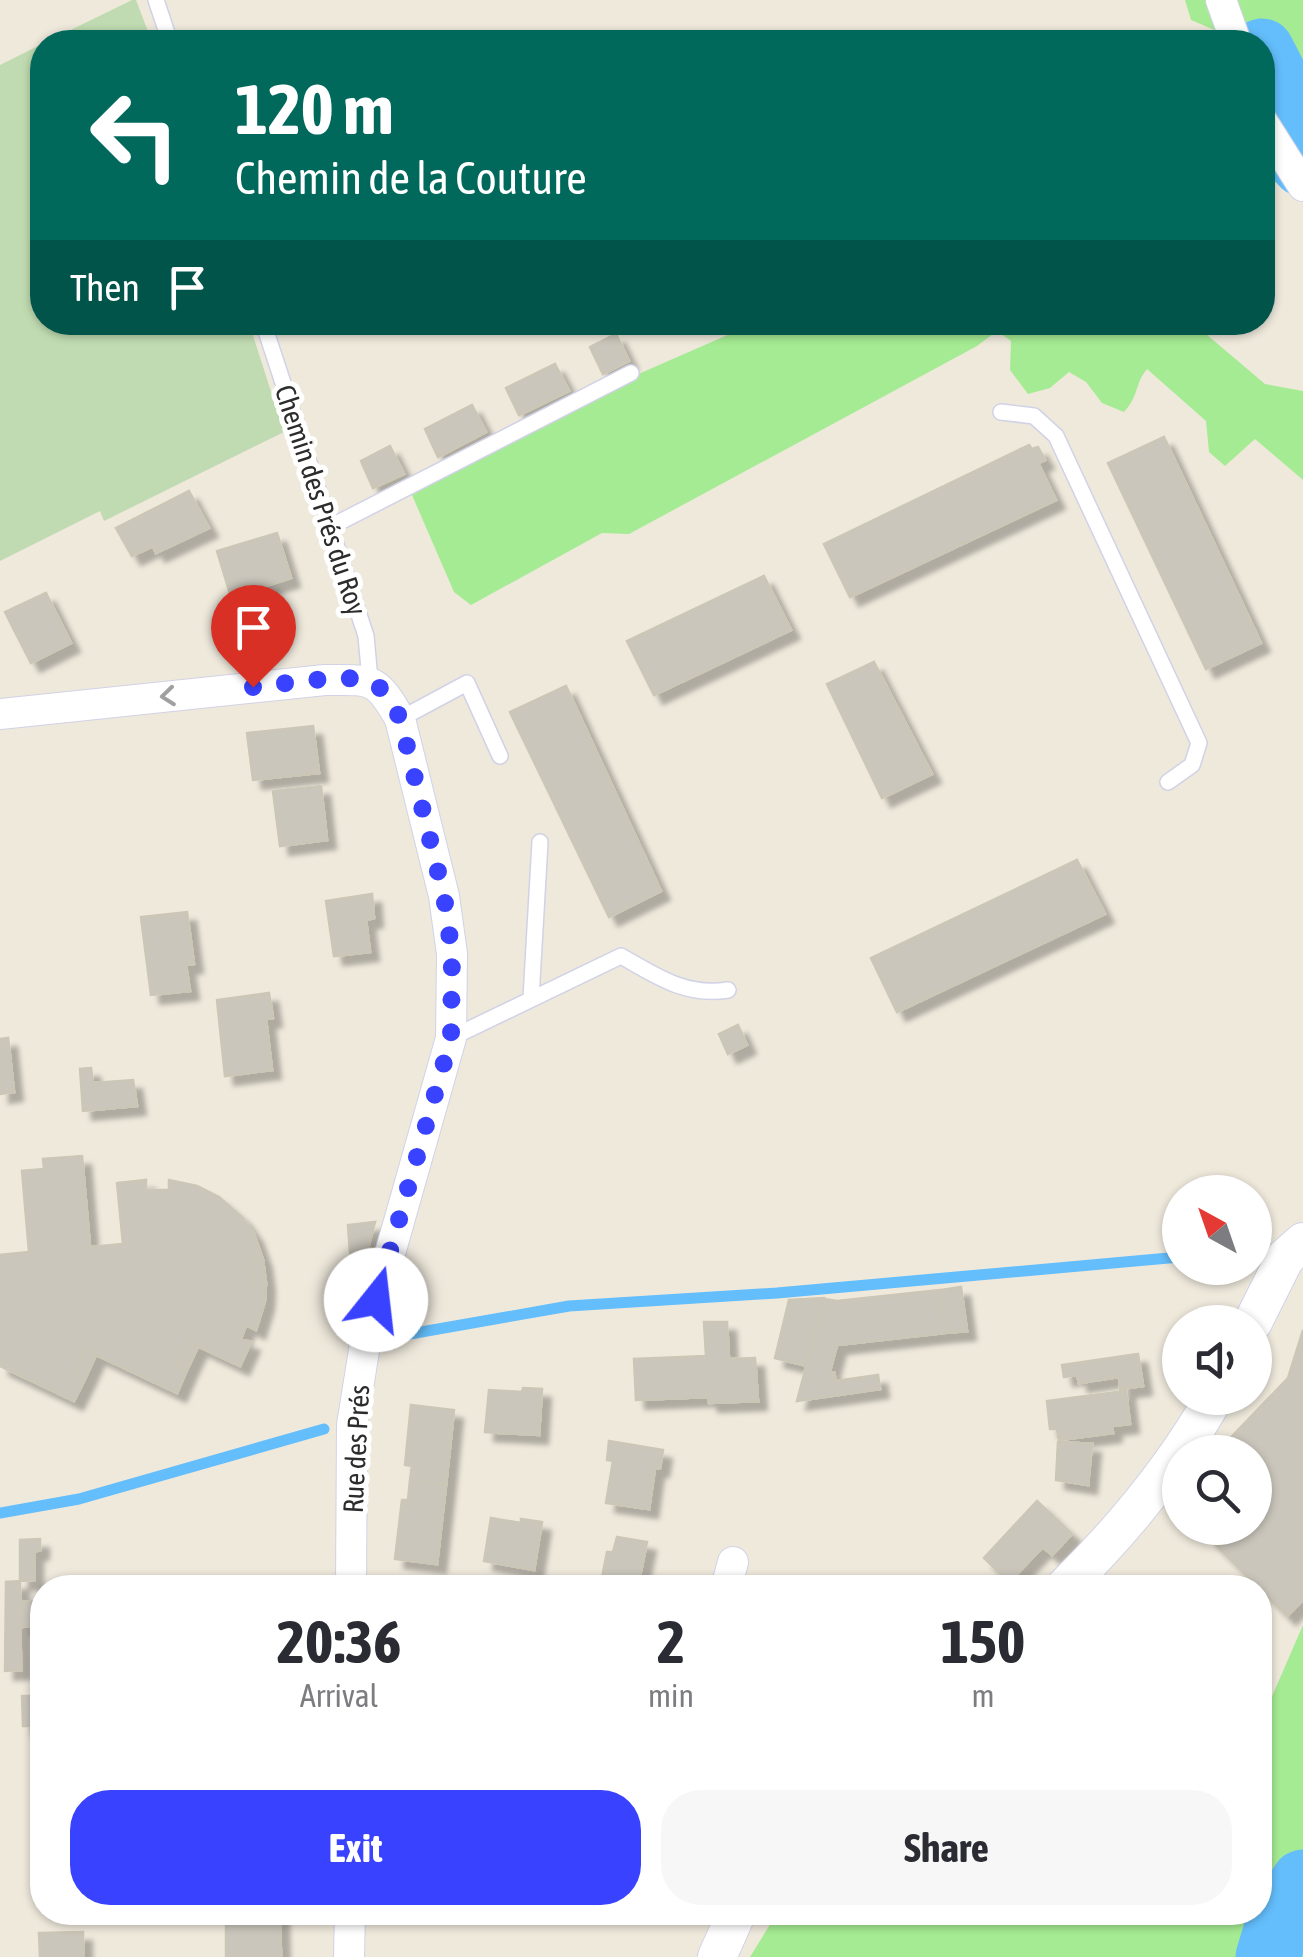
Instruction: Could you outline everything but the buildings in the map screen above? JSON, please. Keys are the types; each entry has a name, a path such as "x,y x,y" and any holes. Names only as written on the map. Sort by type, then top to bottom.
{"street":[{"path":"1221,0 1232,30"},
{"path":"1275,142 1303,186"},
{"path":"0,714 325,680 370,680"},
{"name":"Rue des Prés","path":"351,1575 352,1424 366,1338 451,1038 452,954 444,896 400,718 387,695 370,680"},
{"path":"1262,1305 1285,1258 1303,1242"},
{"path":"1077,1575 1145,1500 1204,1415"},
{"path":"349,1957 350,1925"},
{"path":"716,1957 730,1925"}],"lane":[{"path":"156,0 166,30"},
{"name":"Chemin des Prés du Roy","path":"266,335 366,636 370,680"},
{"path":"330,526 631,373"},
{"path":"1001,412 1034,416 1056,436 1199,743 1192,765 1168,782"},
{"path":"400,718 466,682 500,756"},
{"path":"530,998 540,842"},
{"path":"451,1038 621,956 684,989 707,993 728,990"}],"green space":[{"path":"136,0 147,30 71,30"},
{"path":"1185,0 1303,0 1303,175 1275,183 1275,30 1215,30 1191,20"},
{"path":"30,50 30,335 253,335 284,432 104,521 100,511 0,561 0,65"},
{"path":"728,335 992,335 629,534 602,533 471,605 454,592 412,495 643,372"},
{"path":"1003,335 1207,335 1265,384 1303,391 1303,480 1255,439 1225,466 1209,452 1206,421 1147,369 1124,412 1102,403 1086,382 1069,372 1050,388 1028,394 1010,370 1011,341"},
{"path":"1303,1625 1303,1957 750,1957 770,1925 1272,1925 1272,1696"}],"waterway":[{"path":"1275,76 1282,90 1287,142 1303,164"},
{"path":"387,1338 569,1306 777,1293 1162,1259"},
{"path":"0,1513 79,1499 324,1429"},
{"path":"1268,1957 1280,1917 1303,1882"}],"route":[{"path":"253,687 370,680 387,695 400,718 444,896 452,954 451,1038 376,1300"}]}
